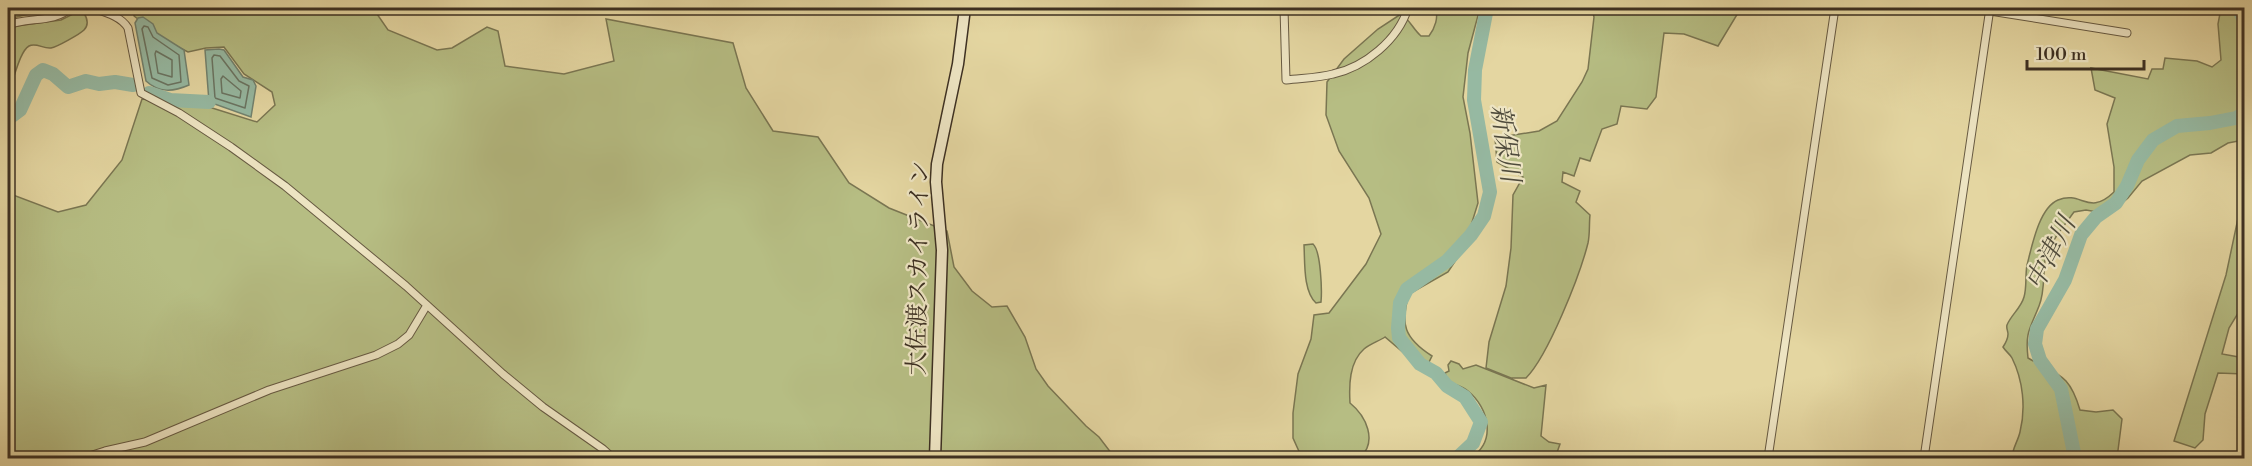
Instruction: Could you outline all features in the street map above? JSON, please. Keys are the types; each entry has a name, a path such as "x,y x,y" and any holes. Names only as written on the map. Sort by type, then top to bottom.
{"street":[{"path":"8,25 29,19 51,18 70,8"},
{"path":"92,8 125,22 141,93 179,113 285,186 427,305 503,375 543,407 603,449 613,459"},
{"name":"大佐渡スカイライン","path":"935,459 942,250 936,182 937,164 958,64 965,8"},
{"path":"1284,8 1286,80 1332,75 1352,69 1386,44 1399,27 1408,8"},
{"path":"1768,459 1836,8"},
{"path":"1924,459 1990,9 2127,33"},
{"path":"83,459 105,451 145,442 269,390 376,355 398,344 409,335 427,305"}],"green space":[{"path":"8,8 54,8 8,19"},
{"path":"134,8 377,8 377,14 388,30 437,50 452,48 487,27 498,31 505,66 564,74 614,61 606,19 733,43 746,88 773,131 818,137 849,183 889,208 947,231 954,267 972,291 992,307 1007,306 1025,337 1036,369 1048,386 1099,437 1115,458 8,458 8,193 58,212 86,205 122,160 142,99 209,107 257,122 275,105 272,92 244,74 224,47 188,52 166,41 134,16"},
{"path":"1435,8 1480,8 1468,53 1463,97 1470,133 1478,203 1464,248 1448,272 1409,294 1405,314 1407,330 1415,343 1432,356 1428,364 1419,366 1385,337 1366,347 1355,361 1350,389 1350,403 1361,415 1368,429 1369,437 1365,451 1360,458 1302,458 1293,438 1293,413 1298,374 1311,339 1314,315 1329,313 1366,264 1381,234 1369,198 1339,151 1326,115 1327,82 1344,59 1378,29 1401,14 1421,36 1429,36 1436,22"},
{"path":"1592,8 1741,8 1718,46 1684,34 1664,33 1656,97 1647,109 1621,106 1617,124 1602,129 1590,161 1580,158 1574,176 1563,172 1562,182 1580,191 1576,202 1590,215 1588,243 1571,294 1544,352 1526,378 1511,378 1486,368 1489,342 1506,286 1511,248 1513,195 1523,177 1497,162 1495,138 1539,131 1557,121 1588,69 1594,17"},
{"path":"2221,8 2244,8 2244,140 2228,143 2211,153 2190,155 2142,181 2116,208 2103,213 2086,210 2074,212 2053,241 2045,260 2041,301 2028,336 2028,358 2067,382 2080,410 2096,412 2113,410 2122,419 2117,458 2012,458 2022,423 2022,394 2016,367 2003,347 2008,336 2007,325 2024,297 2027,265 2037,228 2051,204 2058,200 2073,198 2091,203 2098,202 2114,192 2114,167 2107,124 2115,98 2095,90 2091,68 2148,79 2152,69 2163,69 2165,58 2197,61 2212,67 2221,60 2218,24"},
{"path":"79,11 84,13 87,19 87,26 84,30 51,48 34,45 25,49 8,92 8,31 16,26 61,20"},
{"path":"2244,190 2244,291 2240,310 2229,328 2222,354 2244,358 2244,374 2218,373 2205,414 2203,440 2195,448 2174,441 2226,275"},
{"path":"1313,244 1318,254 1321,281 1321,302 1316,303 1309,291 1305,268 1304,245"},
{"path":"1451,361 1459,364 1463,369 1476,365 1534,388 1546,385 1541,436 1549,442 1560,444 1555,458 1470,458 1479,451 1484,443 1487,425 1481,406 1475,398 1466,389 1447,380 1445,373 1449,371 1448,365"}],"water":[{"path":"143,17 153,24 157,33 184,50 189,85 166,90 156,88 146,81 135,23 138,18"},
{"path":"205,50 224,50 243,77 253,80 256,86 251,117 209,102"}],"waterway":[{"name":"新保川","path":"1457,458 1473,443 1481,422 1465,397 1447,386 1436,373 1420,364 1399,338 1398,328 1400,303 1407,289 1447,261 1471,235 1484,216 1490,192 1474,100 1475,70 1487,8"},
{"name":"中津川","path":"2238,8 2244,20"},
{"path":"8,119 20,110 36,75 43,70 53,74 68,87 86,81 99,84 115,82 133,85"},
{"path":"149,93 170,100 209,102"},
{"name":"中津川","path":"2075,458 2061,389 2040,360 2035,344 2037,329 2065,280 2081,235 2096,217 2116,203 2127,186 2138,160 2153,140 2177,126 2210,123 2236,118 2244,114"}]}
